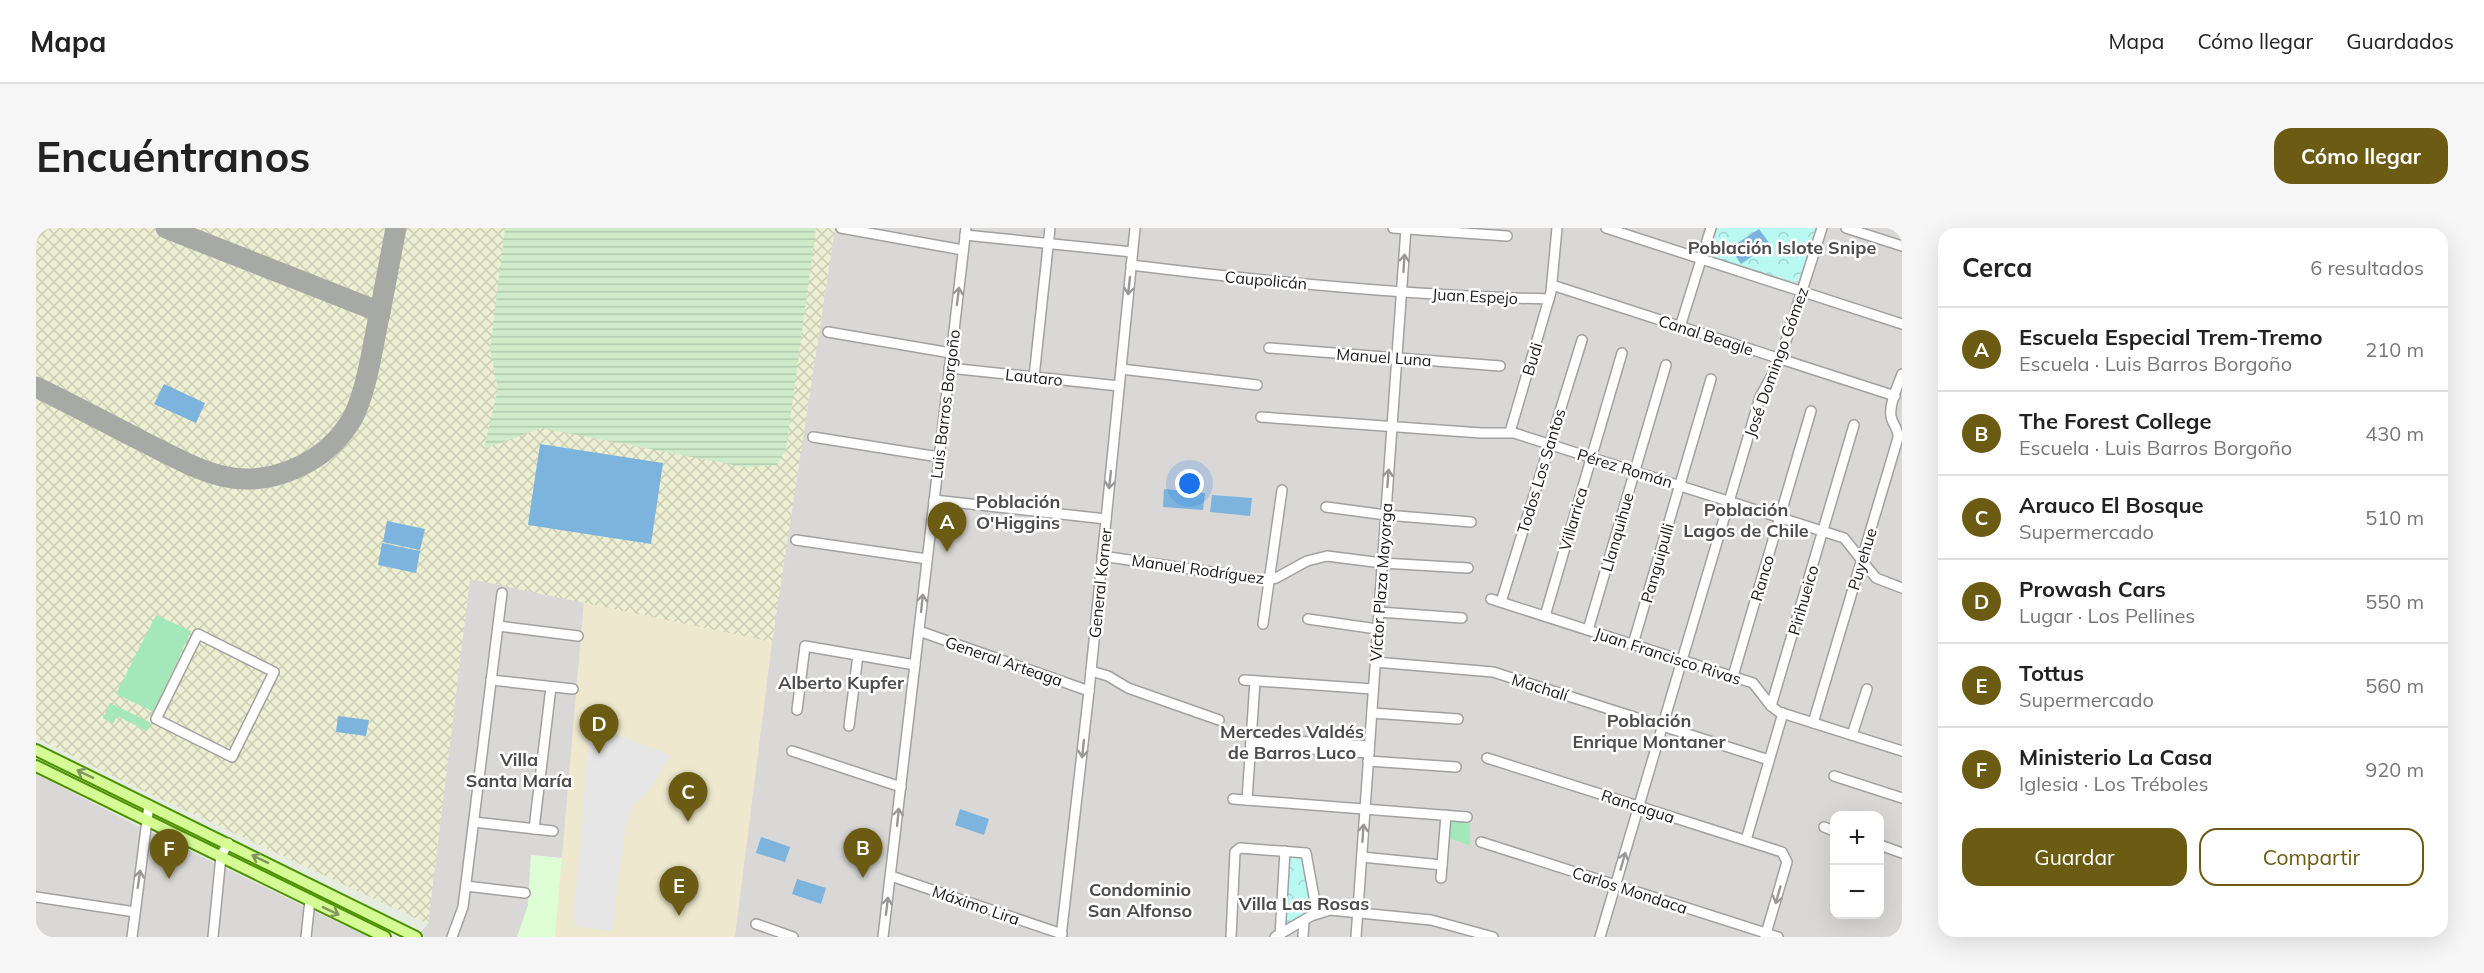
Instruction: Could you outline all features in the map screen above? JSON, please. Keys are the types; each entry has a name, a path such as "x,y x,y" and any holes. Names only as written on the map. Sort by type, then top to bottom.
{"main road":[{"path":"36,750 416,937"},
{"path":"36,766 385,937"}],"street":[{"path":"841,228 963,250"},
{"path":"1034,377 1050,228"},
{"name":"General Korner","path":"1062,935 1135,228"},
{"path":"1394,228 1507,236"},
{"name":"Budi","path":"1510,432 1552,285 1557,228"},
{"path":"1606,228 1902,324"},
{"path":"1680,327 1711,228"},
{"name":"José Domingo Gómez","path":"1600,937 1760,397 1780,359 1822,228"},
{"path":"1846,228 1902,246"},
{"name":"Víctor Plaza Mayorga","path":"1356,937 1406,229"},
{"path":"965,231 1132,252"},
{"name":"Luis Barros Borgoño","path":"883,937 965,231"},
{"name":"Caupolicán","path":"1131,265 1260,280 1402,291"},
{"name":"Canal Beagle","path":"1552,285 1780,359 1897,402"},
{"name":"Juan Espejo","path":"1402,291 1503,298 1549,298"},
{"path":"828,332 951,353"},
{"name":"Todos Los Santos","path":"1496,601 1550,445 1582,340"},
{"name":"Manuel Luna","path":"1269,348 1500,366"},
{"name":"Villarrica","path":"1545,616 1622,353"},
{"name":"Llanquihue","path":"1588,630 1665,365"},
{"name":"Lautaro","path":"949,368 1119,386"},
{"path":"1121,369 1257,385"},
{"path":"1897,402 1902,374"},
{"name":"Panguipulli","path":"1633,644 1711,379"},
{"name":"Puyehue","path":"1813,723 1898,438 1891,415 1897,402"},
{"name":"Ranco","path":"1733,676 1811,411"},
{"name":"Pérez Román","path":"1261,417 1481,433 1510,432 1846,539 1876,578 1902,588"},
{"name":"Pirihueico","path":"1771,706 1854,425"},
{"path":"813,437 939,457"},
{"path":"1263,624 1282,490"},
{"path":"934,500 1106,519"},
{"path":"1326,507 1471,522"},
{"path":"796,540 927,559"},
{"name":"Manuel Rodríguez","path":"1102,556 1269,580 1320,557 1468,568"},
{"path":"452,937 462,912 466,886 502,592"},
{"name":"Juan Francisco Rivas","path":"1496,601 1756,684 1771,706 1783,713 1902,751"},
{"path":"1379,612 1462,618"},
{"path":"1308,619 1377,629"},
{"path":"498,626 578,636"},
{"name":"General Arteaga","path":"919,631 1089,691"},
{"path":"198,634 274,672 232,757 156,719 198,634"},
{"path":"797,710 805,646 915,665"},
{"path":"849,726 858,656"},
{"name":"Machalí","path":"1375,662 1486,670 1769,760"},
{"path":"1091,671 1108,676 1128,688 1219,720"},
{"path":"491,680 573,689"},
{"path":"1244,680 1373,690"},
{"path":"1247,800 1255,681"},
{"path":"534,829 551,687"},
{"path":"1852,735 1867,689"},
{"path":"1372,713 1458,719"},
{"path":"1746,840 1783,713"},
{"path":"1251,742 1369,753 1456,767"},
{"path":"792,751 901,787"},
{"name":"Rancagua","path":"1487,758 1780,850 1786,856 1786,865 1766,935"},
{"path":"1834,776 1902,798"},
{"path":"1233,799 1467,818"},
{"path":"132,937 149,805"},
{"path":"1442,878 1446,815"},
{"path":"474,822 553,831"},
{"path":"1824,827 1830,829"},
{"name":"Carlos Mondaca","path":"1481,842 1778,937"},
{"path":"213,937 221,856 228,843"},
{"path":"1884,846 1902,853"},
{"path":"1231,937 1237,849 1306,853 1317,913"},
{"path":"1278,936 1285,852"},
{"path":"1362,857 1442,865"},
{"name":"Máximo Lira","path":"891,876 1062,935"},
{"path":"466,886 525,893"},
{"path":"36,897 135,912"},
{"path":"306,937 310,900"},
{"path":"1278,936 1317,913 1330,910 1441,922 1492,937"},
{"path":"1303,937 1304,921"},
{"path":"756,924 793,937"}],"shaded area":[{"path":"36,228 835,228 772,642 470,579 428,924 36,738"},
{"path":"505,228 816,228 786,450 777,465 744,467 541,428 484,449 498,388 490,350"},
{"path":"835,228 1902,228 1902,937 416,937 428,924 470,578 772,641"},
{"path":"1759,229 1770,244 1741,264 1730,248"},
{"path":"164,384 205,403 196,423 154,404"},
{"path":"540,444 663,463 651,544 528,525"},
{"path":"1164,489 1205,493 1203,510 1163,507"},
{"path":"1212,495 1252,498 1250,516 1210,512"},
{"path":"387,521 425,529 420,550 383,542"},
{"path":"382,543 420,551 416,573 378,565"},
{"path":"584,601 772,642 735,937 555,937"},
{"path":"156,615 191,631 154,712 116,694"},
{"path":"110,703 151,723 147,731 117,716 113,724 103,718"},
{"path":"338,716 369,720 366,736 336,732"},
{"path":"590,725 670,755 650,790 632,806 626,824 612,931 573,926"},
{"path":"36,774 130,822 368,937 36,937"},
{"path":"960,809 989,819 984,835 955,825"},
{"path":"1448,820 1470,821 1470,846 1447,837"},
{"path":"761,837 790,847 785,862 756,853"},
{"path":"531,855 562,858 555,937 517,937 528,905"},
{"path":"797,879 826,888 821,904 792,894"}],"green space":[{"path":"1718,228 1815,229 1799,280 1795,282 1712,257 1710,252"},
{"path":"1288,856 1305,856 1313,908 1283,929"}],"taxiway":[{"path":"166,228 380,312 396,228"},
{"path":"36,387 201,469 241,479 278,475 313,459 328,448 352,419 366,381 380,312"}],"place":[{"name":"Escuela Especial Trem-Tremo","path":"947,552"},
{"name":"Prowash Cars","path":"599,754"},
{"name":"Arauco El Bosque","path":"688,822"},
{"name":"The Forest College","path":"863,878"},
{"name":"Ministerio La Casa","path":"169,879"},
{"name":"Tottus","path":"679,916"}],"district":[{"name":"Población Islote Snipe","path":"1782,247"},
{"name":"Población O'Higgins","path":"1018,511"},
{"name":"Población Lagos de Chile","path":"1746,519"},
{"name":"Alberto Kupfer","path":"841,682"},
{"name":"Población Enrique Montaner","path":"1649,730"},
{"name":"Mercedes Valdés de Barros Luco","path":"1292,741"},
{"name":"Villa Santa María","path":"519,769"},
{"name":"Condominio San Alfonso","path":"1140,899"},
{"name":"Villa Las Rosas","path":"1304,903"}]}
